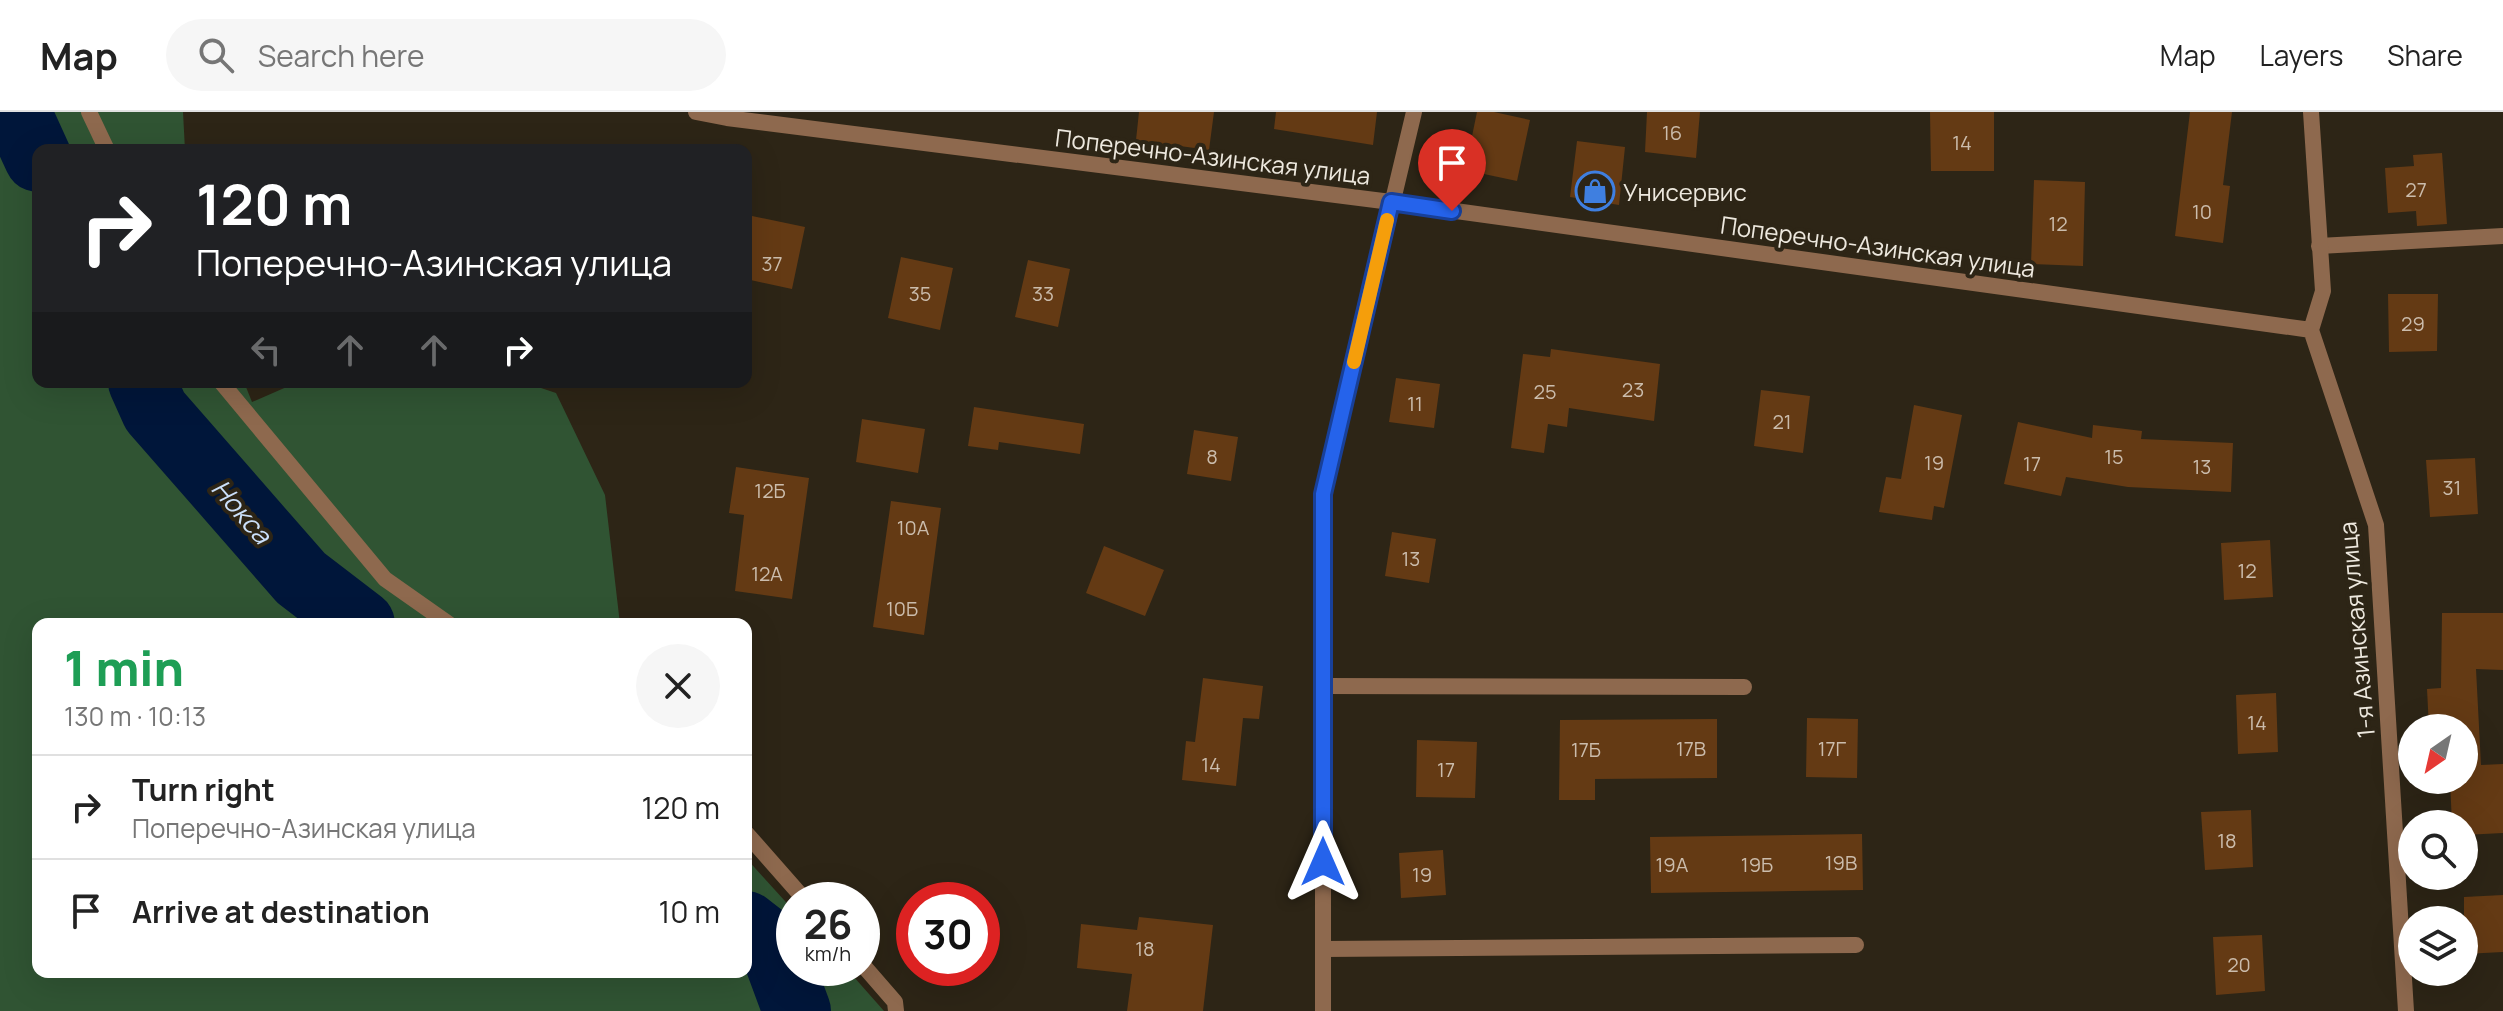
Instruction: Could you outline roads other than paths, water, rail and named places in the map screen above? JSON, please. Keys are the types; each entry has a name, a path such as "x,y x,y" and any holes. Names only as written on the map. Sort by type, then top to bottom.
{"street":[{"path":"89,112 104,144"},
{"name":"Поперечно-Азинская улица","path":"696,112 1391,202 2311,330"},
{"name":"Поперечно-Азинская улица","path":"1391,202 1414,112"},
{"path":"2311,112 2323,291 2311,330"},
{"path":"1323,1011 1323,494 1391,202"},
{"path":"2319,246 2503,236"},
{"name":"1-я Азинская улица","path":"2311,330 2376,525 2406,1011"},
{"path":"226,388 385,579 440,618"},
{"path":"1323,686 1744,687"},
{"path":"752,840 789,882"},
{"path":"1323,949 1856,945"},
{"path":"880,985 895,1002 896,1011"}],"waterway":[{"name":"Нокса","path":"17,112 32,145"},
{"name":"Нокса","path":"145,388 155,411 301,578 353,618"},
{"name":"Нокса","path":"752,930 773,946 797,1011"}],"place":[{"name":"Унисервис","path":"1595,191"}]}
